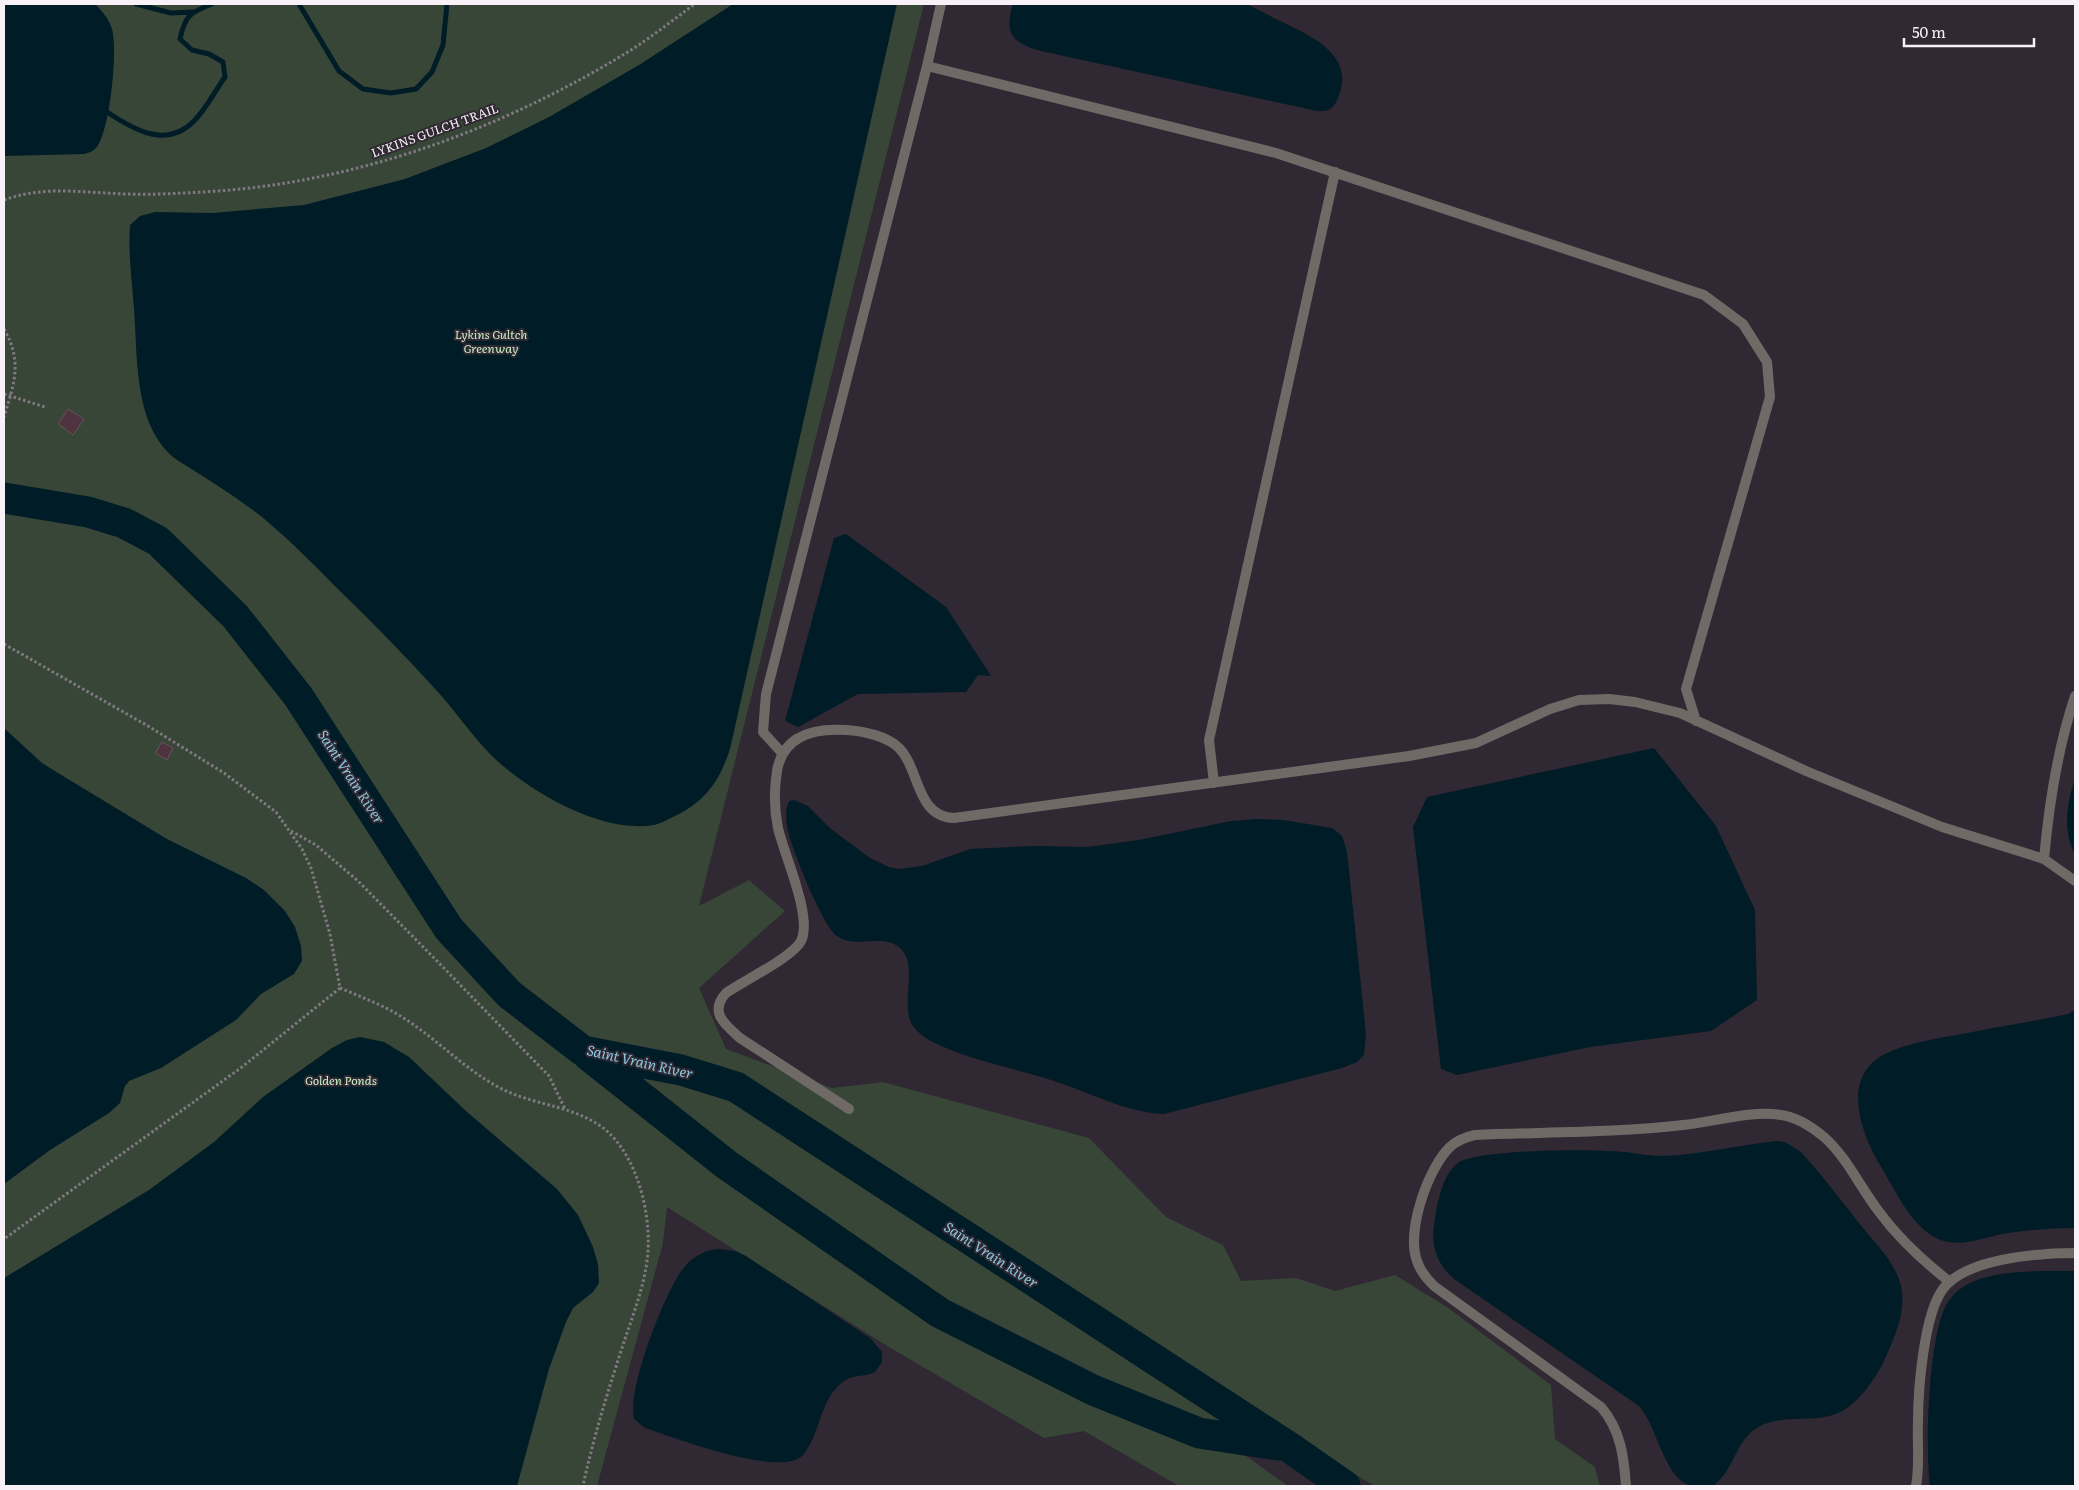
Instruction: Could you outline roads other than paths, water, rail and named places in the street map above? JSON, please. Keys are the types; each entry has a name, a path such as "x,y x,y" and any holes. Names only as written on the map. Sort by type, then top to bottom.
{"lane":[{"path":"782,753 763,732 766,694 927,66 941,4"},
{"path":"927,66 1276,153 1704,295 1742,324 1767,362 1770,397 1686,689 1696,721"},
{"path":"1214,782 1209,740 1335,172"},
{"path":"2044,859 2048,805 2057,756 2075,696"},
{"path":"849,1109 740,1038 728,1028 719,1016 718,1008 720,1000 726,993 794,950 803,934 804,923 798,896 778,830 775,811 775,782 782,753 794,740 817,732 848,730 888,740 902,751 918,786 933,812 948,818 1409,756 1476,743 1550,709 1588,699 1619,700 1680,714 1806,771 1915,817 1975,839 2044,859 2075,881"},
{"path":"1626,1486 1621,1445 1614,1427 1602,1408 1434,1286 1420,1269 1415,1256 1414,1244 1417,1220 1427,1184 1444,1154 1458,1141 1476,1135 1664,1127 1769,1114 1790,1117 1812,1128 1835,1148 1879,1212 1899,1237 1917,1256 1950,1282"},
{"path":"1916,1486 1919,1403 1926,1344 1932,1310 1943,1288 1970,1270 2001,1259 2053,1253 2075,1253"}],"water":[{"path":"4,4 95,4 103,12 112,29 114,40 112,90 102,138 97,147 92,151 84,154 4,156"},
{"name":"Lykins Gultch Greenway","path":"733,4 897,4 730,749 715,782 709,791 693,806 656,825 626,826 584,815 563,805 524,782 507,769 492,756 404,655 294,545 252,509 177,460 163,446 152,429 145,411 138,370 130,267 130,225 140,216 155,212 212,213 304,205 405,179 486,148 549,117 639,65"},
{"path":"1013,4 1246,4 1304,33 1326,48 1335,57 1341,68 1342,81 1339,95 1336,103 1329,110 1317,111 1041,51 1017,41 1013,36 1010,30 1010,14"},
{"path":"846,534 946,607 991,676 978,675 966,692 858,694 798,727 785,721 834,538"},
{"path":"4,728 42,763 58,773 167,839 246,878 264,890 285,911 295,927 301,946 302,961 294,974 261,994 236,1020 161,1068 129,1081 125,1086 120,1103 109,1113 50,1150 4,1184"},
{"path":"1654,748 1716,826 1755,910 1757,1000 1711,1031 1590,1047 1457,1075 1441,1069 1413,827 1427,797"},
{"path":"2075,778 2075,855 2068,835 2067,816"},
{"path":"794,800 808,806 831,829 870,858 889,867 899,869 922,866 970,849 1034,846 1087,847 1139,840 1231,821 1283,820 1332,828 1342,836 1347,852 1366,1034 1364,1055 1357,1062 1342,1068 1164,1114 1125,1107 1063,1084 952,1051 927,1039 913,1026 909,1017 908,1007 908,966 906,957 901,949 887,942 853,942 845,940 831,930 816,904 795,854 788,831 787,808 789,801"},
{"path":"2075,1010 2075,1228 2000,1234 1960,1243 1944,1241 1933,1236 1914,1220 1906,1209 1880,1165 1866,1136 1858,1104 1859,1089 1863,1075 1872,1063 1887,1053 1904,1047 1930,1040 2068,1014"},
{"path":"360,1037 384,1042 409,1057 466,1111 557,1189 578,1215 593,1247 598,1264 599,1283 593,1292 573,1308 566,1322 549,1369 517,1486 4,1486 4,1278 149,1190 214,1142 263,1097 332,1048 347,1040"},
{"path":"1777,1141 1785,1142 1801,1152 1887,1257 1900,1282 1902,1310 1898,1328 1884,1361 1871,1383 1854,1403 1830,1416 1775,1421 1755,1429 1743,1442 1720,1480 1713,1486 1692,1486 1680,1480 1667,1462 1651,1426 1639,1406 1454,1279 1438,1259 1433,1236 1442,1188 1453,1168 1458,1163 1469,1159 1485,1155 1554,1150 1615,1151 1664,1156"},
{"path":"718,1249 735,1251 746,1256 870,1338 882,1352 882,1362 875,1372 849,1378 837,1387 826,1405 809,1446 803,1455 791,1461 773,1462 727,1454 645,1428 634,1419 633,1405 641,1365 657,1320 674,1282 689,1262 698,1255"},
{"path":"2038,1271 2075,1271 2075,1486 1930,1486 1928,1418 1930,1389 1937,1335 1943,1313 1950,1299 1959,1290 1979,1279 2003,1274"}],"waterway":[{"path":"136,4 171,13 193,12"},
{"path":"107,112 128,125 150,134 173,134 184,129 194,121 225,77 223,62 209,54 192,50 180,39 187,19 194,12 212,4"},
{"path":"299,4 339,71 363,89 391,93 416,89 432,72 443,45 447,4"},
{"name":"Saint Vrain River","path":"4,498 88,512 124,523 158,541 235,616 298,696 449,929 509,994 583,1051 681,1070 736,1087 1289,1447 1345,1486"},
{"path":"588,1055 727,1165 940,1313 1093,1390 1199,1433 1278,1445"}],"park label":[{"name":"Golden Ponds","path":"341,1081"}]}
